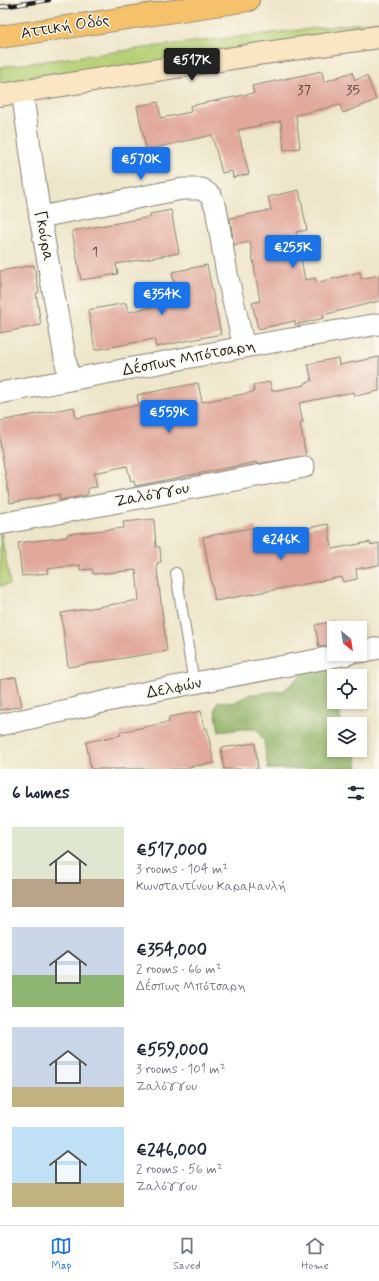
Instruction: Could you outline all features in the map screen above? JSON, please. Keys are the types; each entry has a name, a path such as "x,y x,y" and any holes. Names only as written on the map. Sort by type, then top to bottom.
{"highway":[{"name":"Αττική Οδός","path":"0,37 248,0"}],"street":[{"path":"0,95 258,54 379,37"},
{"name":"Γκούρα","path":"22,91 40,217 70,380"},
{"path":"40,217 182,190 202,189 211,196 216,208 227,274 244,347"},
{"name":"Δέσπως Μπότσαρη","path":"0,393 244,347 379,324"},
{"name":"Ζαλόγγου","path":"0,524 304,467"},
{"path":"367,651 379,648"},
{"name":"Δελφών","path":"0,725 77,707 327,658"}],"lane":[{"path":"176,573 194,684"}],"green space":[{"path":"379,21 379,31 0,93 0,67 175,44"},
{"path":"0,528 10,584 0,586"},
{"path":"334,668 335,669 327,669 327,709 340,709 340,717 327,717 327,757 356,757 358,769 268,769 264,741 257,729 241,729 219,732 215,709 218,701 233,703 250,694 283,691 308,670"}],"building":[{"path":"322,71 324,82 352,72 355,80 367,76 376,100 343,113 340,105 296,115 300,148 284,150 281,121 238,130 249,174 233,178 232,171 222,173 212,135 146,150 137,106 158,102 161,118 191,112 190,106 254,93 252,86"},
{"path":"299,190 307,230 296,232 305,280 315,278 316,283 360,272 361,279 379,275 379,301 323,315 324,318 295,325 295,321 258,329 252,303 260,301 250,242 234,245 230,218 271,210 268,197"},
{"path":"171,210 179,253 116,264 118,274 81,280 72,231 151,217 150,214"},
{"path":"34,265 39,292 36,293 41,325 0,333 0,271"},
{"path":"207,265 221,334 156,347 154,339 95,350 88,310 126,303 128,312 178,302 172,272"},
{"path":"379,357 379,391 355,396 354,392 299,403 303,423 300,423 306,456 257,464 257,462 135,486 134,481 131,482 127,466 94,473 97,487 88,488 88,494 83,496 60,500 59,494 10,503 0,442 0,421 74,407 76,418 139,405 137,395 198,383 202,402 254,392 253,385 270,382 272,391 305,385 305,383 312,381 308,364 338,358 339,365"},
{"path":"154,519 156,547 160,547 161,562 157,563 157,569 167,651 68,667 61,613 139,600 136,570 93,574 92,569 80,570 80,565 47,569 48,573 22,576 18,543 67,537 67,534 124,528 123,522"},
{"path":"328,524 332,549 370,542 371,545 379,543 379,565 356,569 357,579 343,582 342,577 215,601 203,537 256,527 259,545 298,537 297,530"},
{"path":"327,622 327,645 319,647 315,625"},
{"path":"16,677 22,706 0,710 0,680"},
{"path":"201,711 204,728 207,728 214,763 188,767 189,769 91,769 86,742 121,735 120,732 169,722 169,717"},
{"path":"255,743 258,769 224,769 221,748"}],"railway":[{"path":"0,7 49,0"}]}
